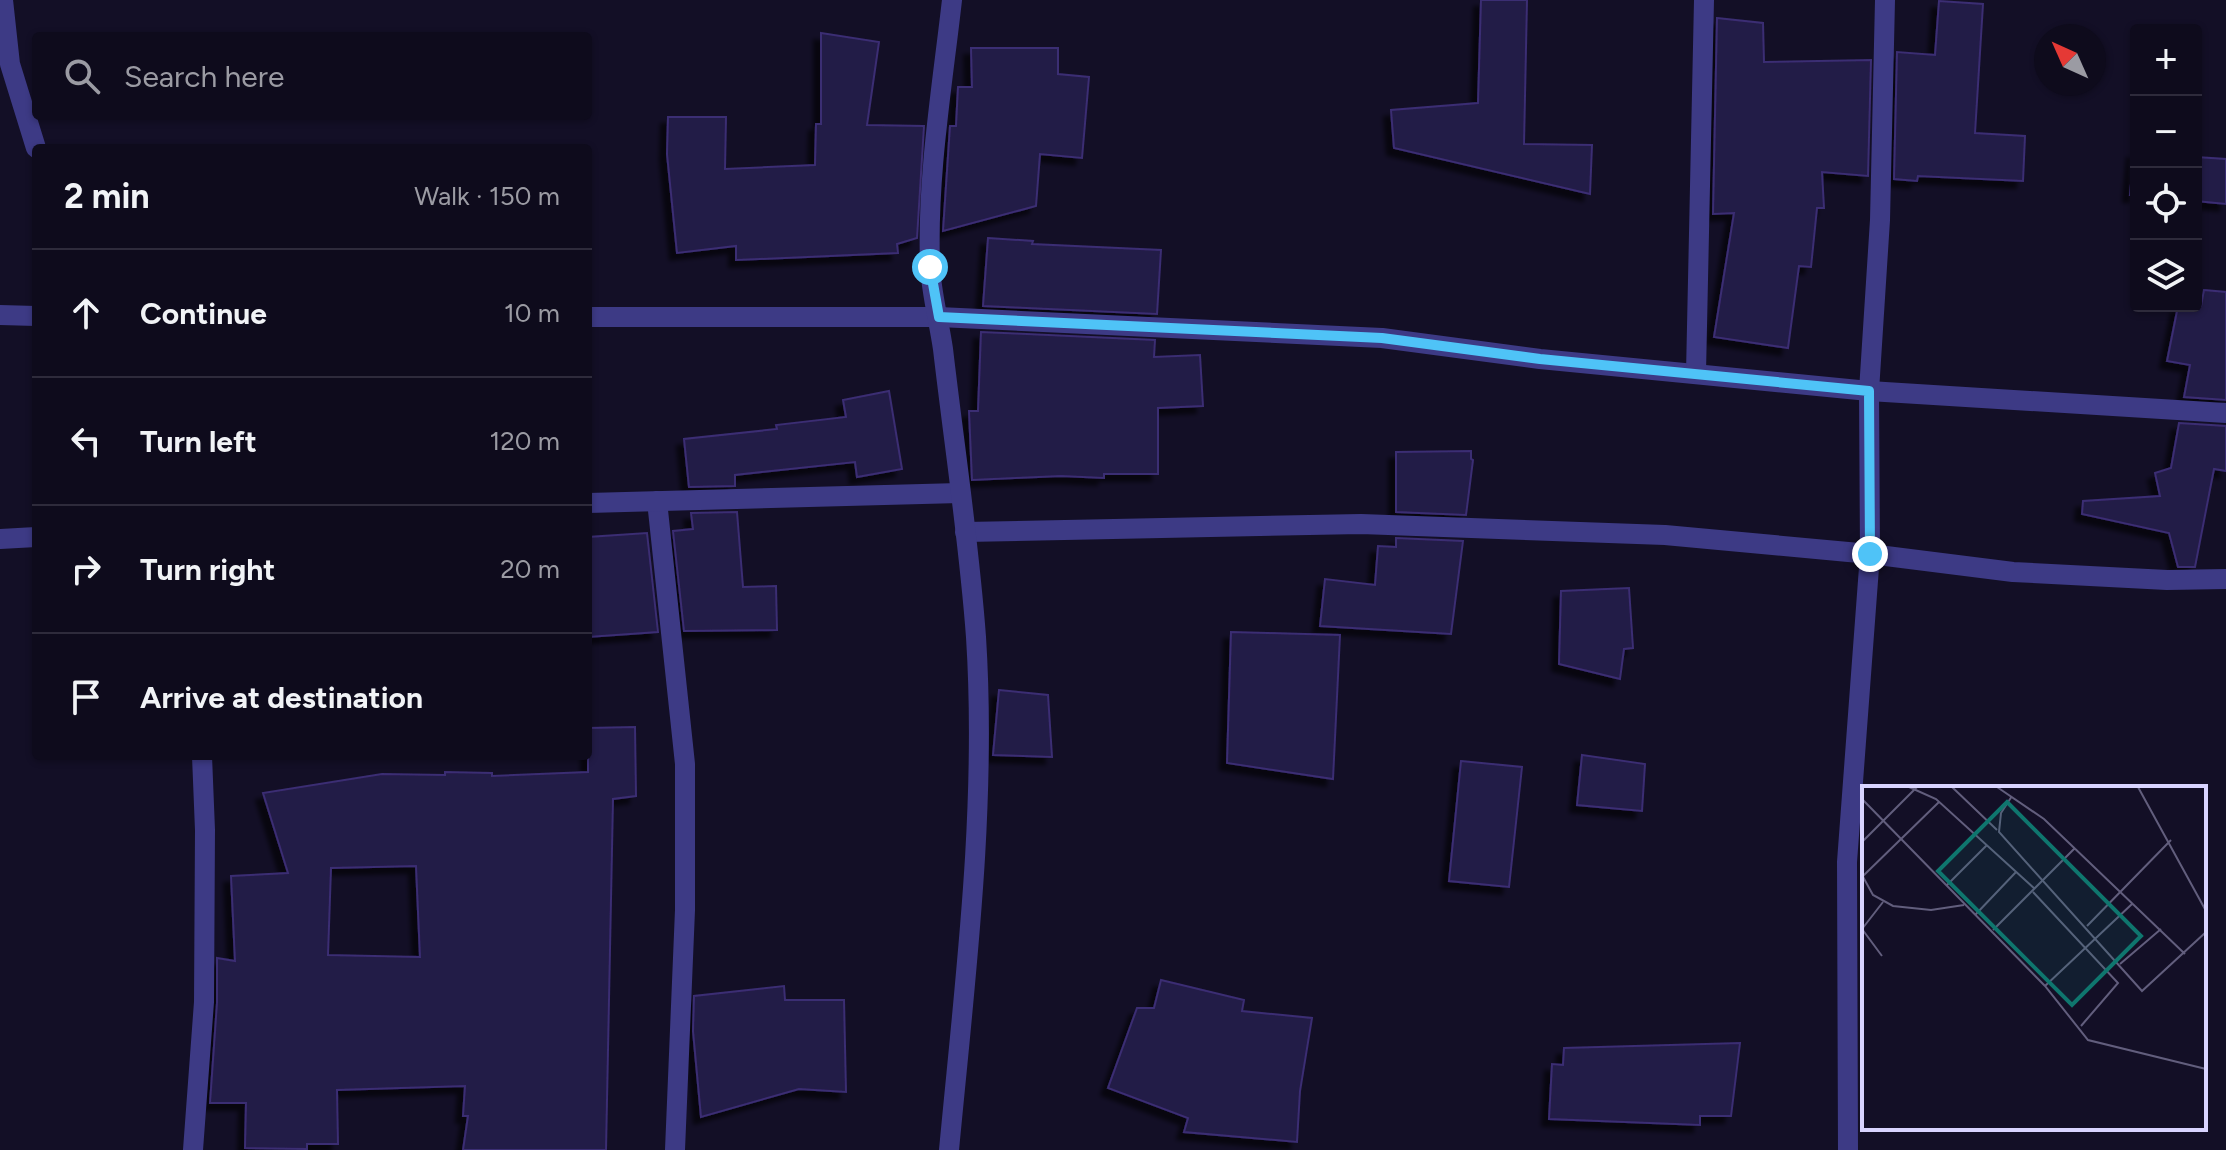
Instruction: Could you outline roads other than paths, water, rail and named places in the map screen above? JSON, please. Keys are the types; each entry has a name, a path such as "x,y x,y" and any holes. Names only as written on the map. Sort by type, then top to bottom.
{"street":[{"path":"3,0 10,64 35,144"},
{"path":"949,1150 966,974 980,759 976,637 939,317 930,267 936,124 952,0"},
{"path":"1696,373 1704,0"},
{"path":"1848,1150 1847,862 1870,554 1869,391 1880,220 1885,0"},
{"path":"0,315 32,316"},
{"path":"592,317 939,317 1382,338 1540,359 1869,391 2226,413"},
{"path":"592,503 960,493"},
{"path":"657,501 685,764 685,910 675,1150"},
{"path":"965,532 1361,524 1665,535 1870,554 2013,572 2167,580 2226,579"},
{"path":"0,539 32,537"},
{"path":"193,1150 204,1002 202,760"}]}
